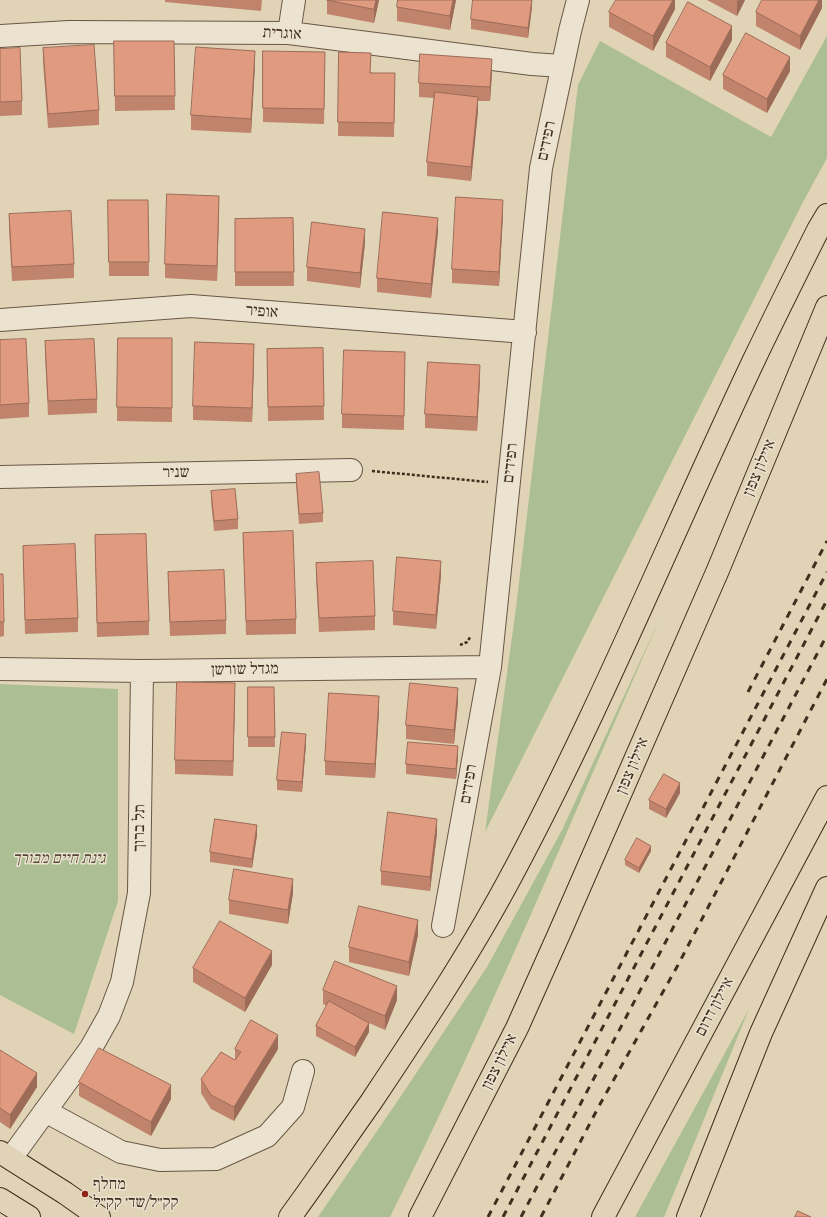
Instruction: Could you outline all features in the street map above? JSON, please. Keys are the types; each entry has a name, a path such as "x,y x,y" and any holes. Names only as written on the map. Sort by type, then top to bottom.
{"main road":[{"path":"290,1217 422,1027 508,882 595,709 753,362 827,214"},
{"name":"איילון צפון","path":"420,1217 517,1028 569,912 715,577 827,307"},
{"name":"איילון דרום","path":"603,1217 827,797"},
{"path":"688,1217 761,1033 827,888"},
{"path":"5,1155 65,1193 99,1217"},
{"path":"0,1199 29,1217"}],"street":[{"path":"289,33 294,0"},
{"name":"רפידים","path":"443,926 490,667 541,168 562,66 578,0"},
{"name":"אוגרית","path":"0,36 69,32 289,33 532,64 562,66"},
{"name":"אופיר","path":"0,320 191,306 524,332"},
{"name":"שניר","path":"0,477 351,470"},
{"name":"מגדל שורשן","path":"0,669 142,672 490,667"},
{"name":"תל ברוך","path":"5,1155 45,1111 91,1048 109,1016 122,982 139,893 142,672"},
{"path":"45,1111 121,1152 160,1160 216,1159 267,1136 293,1107 303,1071"}],"path":[{"path":"351,470 509,484"},
{"path":"460,646 467,642 474,630"}],"green space":[{"path":"827,36 827,158 804,200 485,832 516,608 578,85 600,41 771,137"},
{"path":"660,618 495,994 390,1217 318,1217 487,967 562,830"},
{"name":"גינת חיים מבורך","path":"0,684 118,689 118,901 74,1034 0,995"},
{"path":"749,1009 664,1217 635,1217"}],"building":[{"path":"327,0 376,0 374,9"},
{"path":"398,0 453,0 450,16 397,7"},
{"path":"473,0 532,0 528,28 471,19"},
{"path":"616,0 673,0 653,36 609,12"},
{"path":"762,0 819,0 800,36 756,12"},
{"path":"688,2 732,26 710,67 666,43"},
{"path":"746,33 790,57 767,99 723,75"},
{"path":"114,41 174,41 175,96 115,96"},
{"path":"94,45 99,110 48,114 43,48"},
{"path":"196,47 255,51 251,119 191,115"},
{"path":"20,48 22,101 0,102 0,49"},
{"path":"263,51 325,52 324,109 263,108"},
{"path":"339,52 371,53 370,73 395,73 394,123 338,122"},
{"path":"420,54 492,59 490,87 419,83"},
{"path":"435,92 478,97 471,167 427,162"},
{"path":"167,194 219,196 217,266 165,264"},
{"path":"456,197 503,200 499,272 452,269"},
{"path":"108,200 148,200 149,262 109,262"},
{"path":"71,211 74,264 12,267 9,214"},
{"path":"383,212 438,218 431,284 377,278"},
{"path":"293,218 294,272 235,272 235,219"},
{"path":"312,222 365,229 360,273 307,267"},
{"path":"118,338 172,338 172,408 117,407"},
{"path":"26,339 29,403 0,405 0,340"},
{"path":"94,339 97,399 48,401 45,341"},
{"path":"195,342 254,344 252,408 193,406"},
{"path":"323,348 324,406 268,407 267,349"},
{"path":"344,350 405,352 404,416 342,414"},
{"path":"428,362 480,365 477,417 425,414"},
{"path":"319,472 323,513 299,514 296,474"},
{"path":"235,489 238,519 214,521 211,491"},
{"path":"293,531 296,619 246,621 243,533"},
{"path":"146,534 149,621 97,623 95,535"},
{"path":"75,544 78,618 25,620 23,546"},
{"path":"397,557 441,561 436,615 393,611"},
{"path":"373,561 375,616 319,618 316,563"},
{"path":"224,570 226,620 170,622 168,572"},
{"path":"0,574 3,574 4,622 0,622"},
{"path":"177,682 235,683 233,761 175,760"},
{"path":"410,683 458,688 454,730 406,725"},
{"path":"248,687 274,687 275,737 248,737"},
{"path":"329,693 379,696 375,764 325,761"},
{"path":"282,732 306,734 302,782 277,780"},
{"path":"408,742 458,746 456,769 406,764"},
{"path":"664,774 680,783 666,809 649,800"},
{"path":"388,812 437,819 430,877 381,871"},
{"path":"215,819 257,825 252,859 210,852"},
{"path":"637,838 651,846 639,868 625,860"},
{"path":"234,869 293,879 288,910 229,900"},
{"path":"359,906 418,920 409,962 349,947"},
{"path":"220,921 272,951 245,998 193,968"},
{"path":"335,961 397,986 385,1016 323,990"},
{"path":"329,1001 369,1023 355,1047 316,1026"},
{"path":"251,1020 278,1035 234,1107 211,1095 201,1079 221,1052 235,1060 241,1052 235,1049"},
{"path":"99,1048 171,1085 151,1122 79,1082"},
{"path":"0,1050 37,1073 10,1115 0,1108"},
{"path":"798,1211 811,1217 795,1217"}],"railway":[{"path":"748,692 827,541"},
{"path":"488,1217 827,572"},
{"path":"503,1217 827,600"},
{"path":"521,1217 827,635"},
{"path":"541,1217 599,1106 678,965 827,679"}],"place":[{"name":"מחלף קק״ל/שד׳ קק״ל","path":"85,1194"}]}
